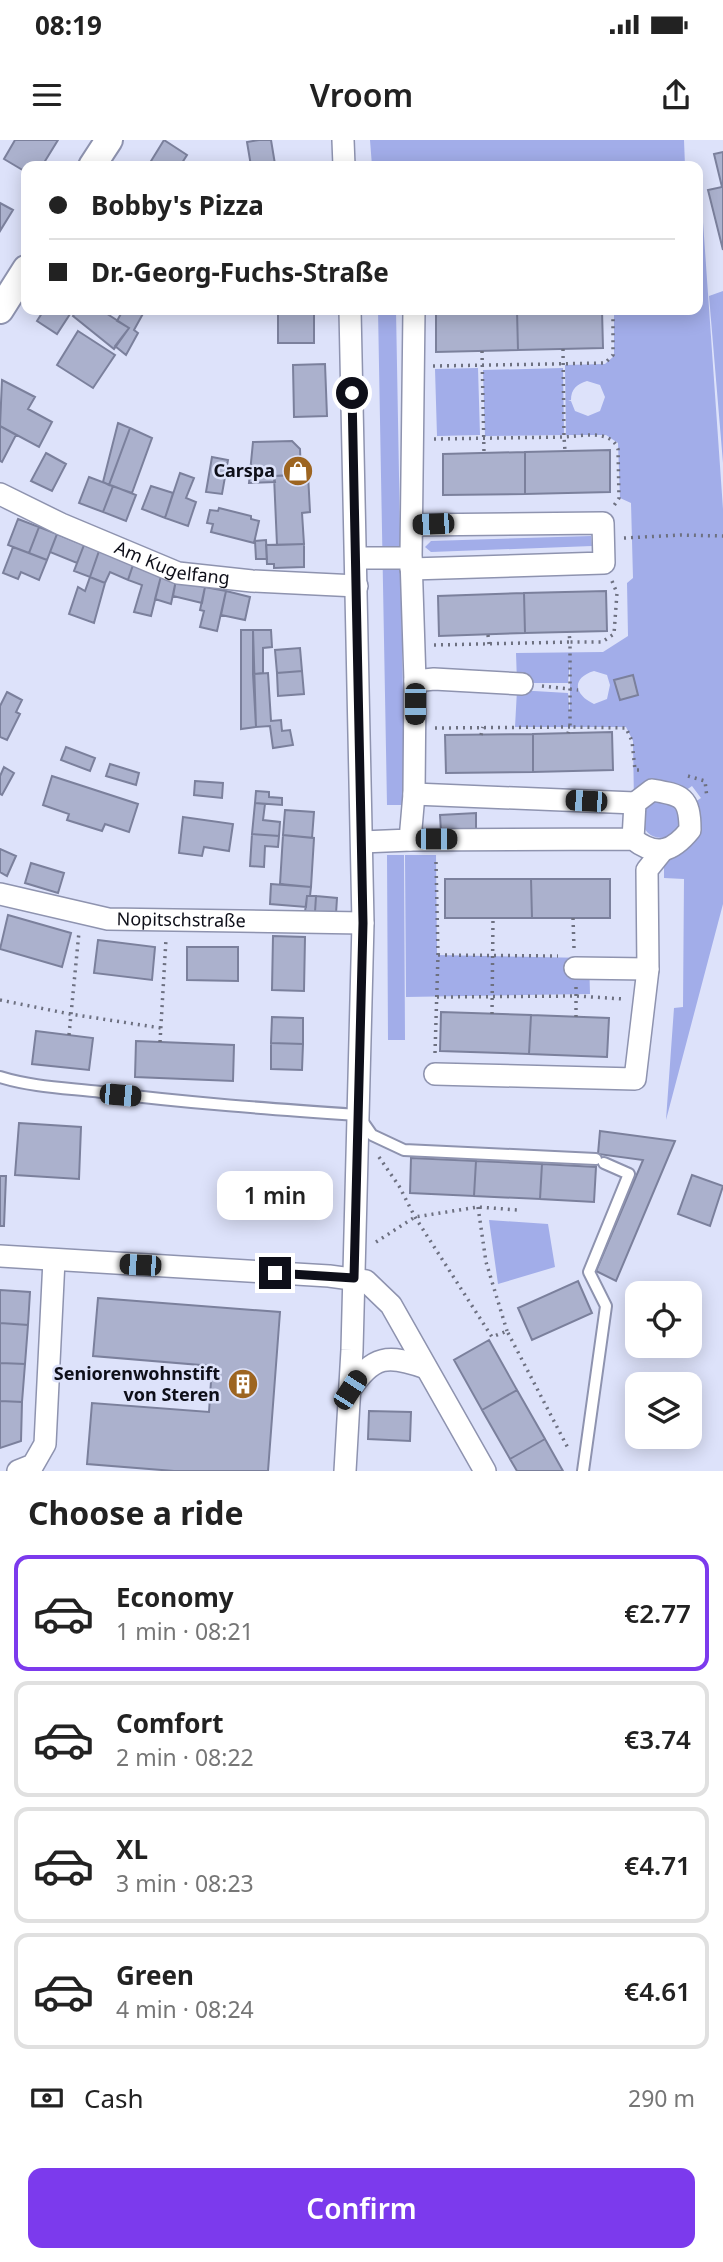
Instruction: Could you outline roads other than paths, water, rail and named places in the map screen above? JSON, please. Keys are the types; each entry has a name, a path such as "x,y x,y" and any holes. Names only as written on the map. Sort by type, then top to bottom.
{"street":[{"path":"96,161 109,140"},
{"path":"343,140 344,161"},
{"path":"0,310 21,277"},
{"path":"345,1471 354,1278 363,923 350,315"},
{"path":"410,840 414,794 415,681 411,564 414,315"},
{"name":"Am Kugelfang","path":"0,494 61,524 178,573 252,581 357,586"},
{"path":"356,558 411,564 604,562 604,531 412,525"},
{"path":"415,681 522,684"},
{"path":"362,842 436,839 633,839 648,847 663,850 677,846 690,830 688,805 678,794 652,790 635,803 414,794"},
{"path":"633,839 635,803"},
{"path":"435,1073 635,1079 648,970 647,870 663,850"},
{"name":"Nopitschstraße","path":"0,894 108,919 363,923"},
{"path":"568,962 648,970"},
{"path":"0,1256 354,1278 366,1281 391,1305 485,1471"},
{"path":"18,1471 33,1465 45,1444 54,1260"},
{"path":"350,1390 360,1374 373,1362 391,1358 426,1368"}],"lane":[{"path":"0,1077 17,1082 120,1095 358,1115 372,1135 404,1150 600,1161 629,1174 589,1272 606,1306 583,1471"}],"place":[{"name":"Carspa","path":"298,471"},
{"name":"Seniorenwohnstift von Steren","path":"243,1384"}]}
